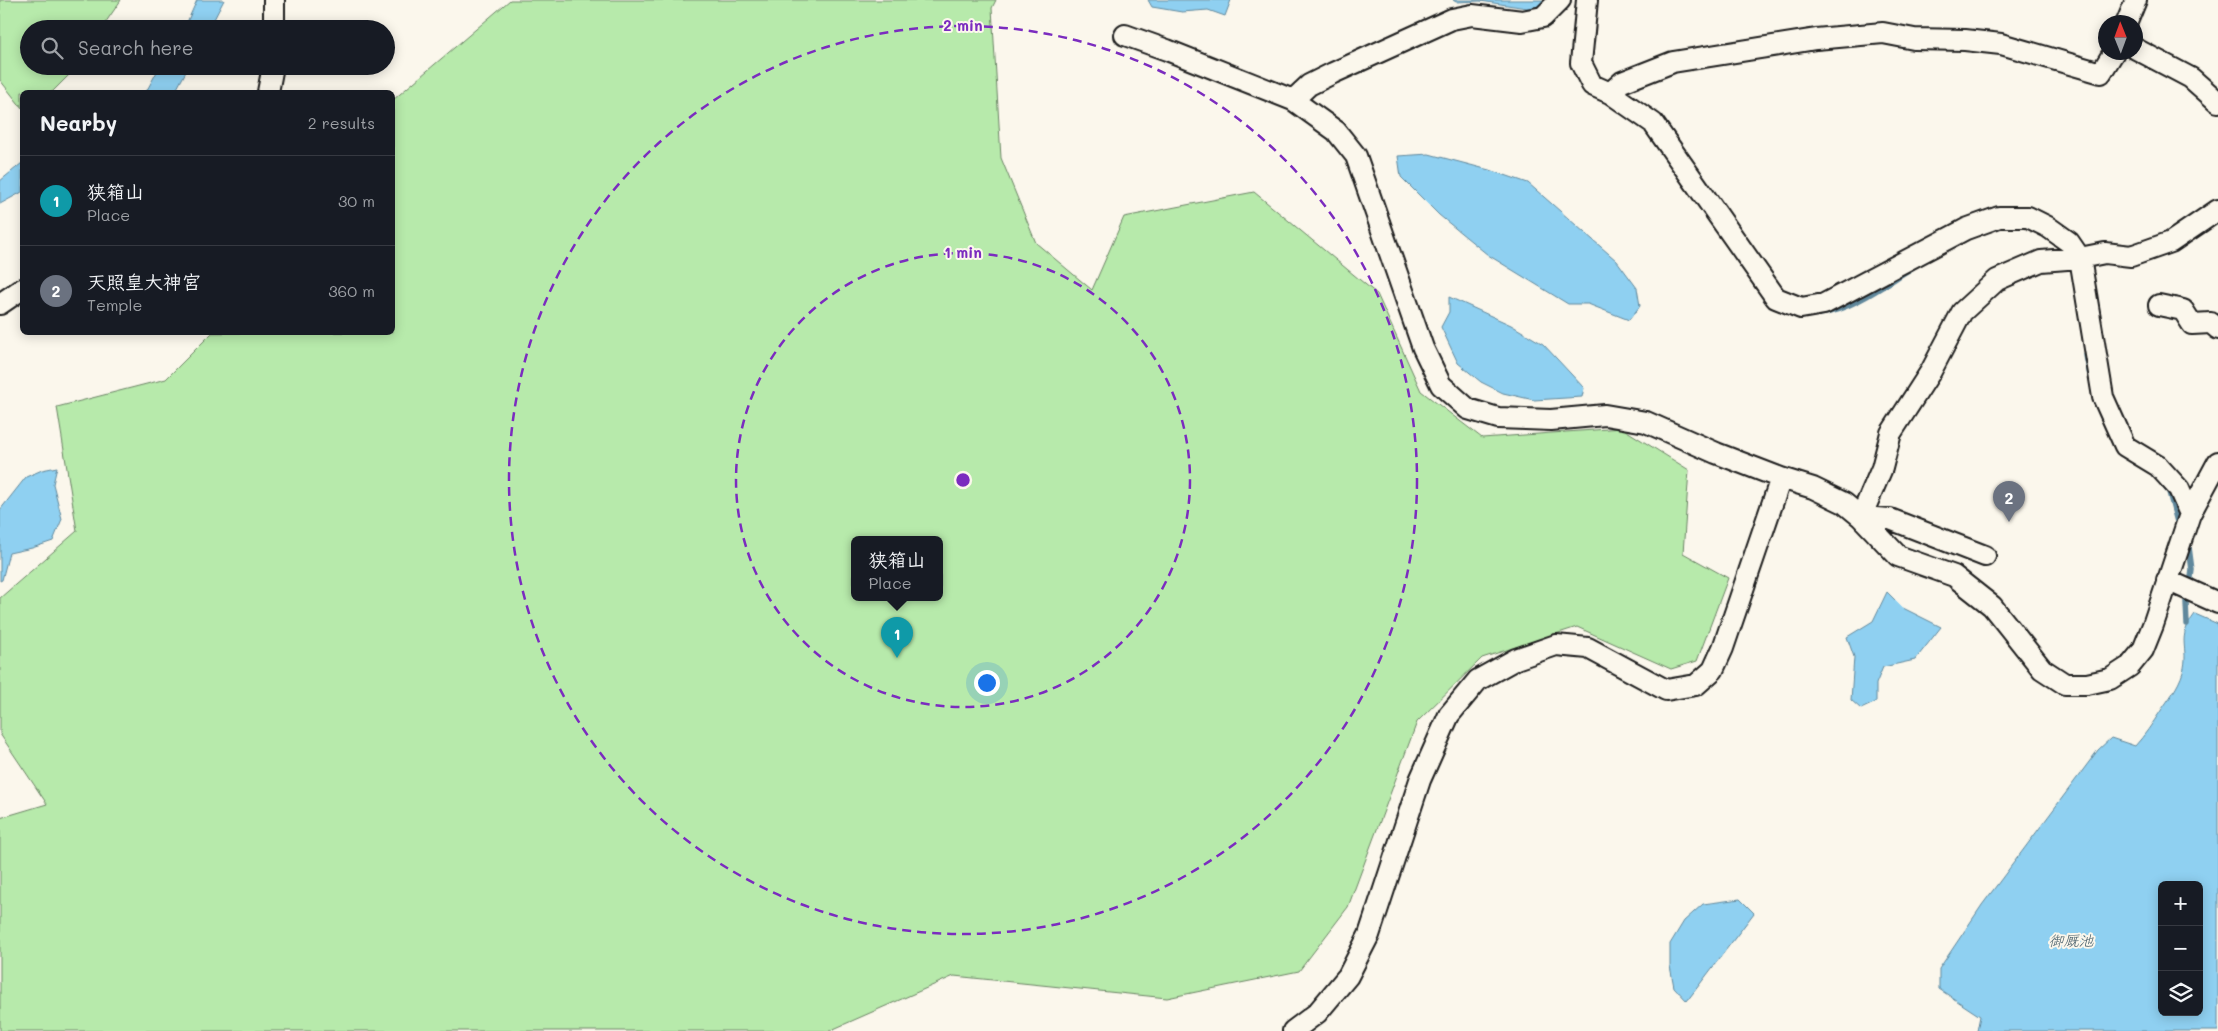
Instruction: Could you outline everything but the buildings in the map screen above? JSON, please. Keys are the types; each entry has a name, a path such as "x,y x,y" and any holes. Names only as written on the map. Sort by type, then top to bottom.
{"street":[{"path":"274,0 274,20"},
{"path":"1293,100 1309,85 1452,19 1472,15 1522,21 1543,17 1560,0"},
{"path":"1587,0 1581,63 1592,85 1610,93 1653,123 1776,298 1801,308 1824,304 1861,287 1966,229 1999,217 2028,217 2069,242 2080,258 2103,397 2125,446 2158,466 2179,489 2190,514"},
{"path":"2130,15 2136,0"},
{"path":"1610,93 1622,82 1673,62 1855,34 1883,33 1914,39 1965,40 2001,44 2102,73 2109,60"},
{"path":"1125,35 1293,100 1336,131 1356,156 1423,348 1441,385 1468,409 1498,418 1551,420 1605,416 1646,422 1716,453 1813,488 1844,503 1861,516 1898,556 1954,576 1992,606 2042,669 2064,684 2086,684 2110,679 2130,666 2143,650 2154,625 2167,580 2190,514 2218,462"},
{"path":"2143,53 2191,78 2218,102"},
{"path":"268,90 271,75"},
{"path":"1861,516 1882,468 1891,433 1932,371 1962,312 1997,280 2041,261 2080,258 2105,253 2131,256 2171,242 2218,210"},
{"path":"0,304 20,290"},
{"path":"2159,305 2183,310 2192,324 2212,323 2218,329"},
{"path":"1293,1031 1317,1013 1348,976 1368,934 1420,780 1449,715 1478,680 1516,659 1556,645 1588,648 1666,690 1696,685 1713,670 1723,648 1781,478"},
{"path":"1861,516 1890,519 1985,556"},
{"path":"2167,580 2218,603"}],"green space":[{"path":"0,0 121,0 107,20 20,20 20,75 69,75 54,90 20,90 20,105 0,80"},
{"path":"510,0 996,0 992,8 1001,158 1036,243 1092,290 1124,217 1254,192 1377,294 1421,391 1482,438 1622,428 1689,470 1683,553 1728,578 1697,661 1671,669 1577,627 1482,658 1417,722 1348,907 1299,971 1167,998 954,976 829,1031 0,1031 0,818 47,804 0,734 0,598 77,531 57,407 166,379 210,335 395,335 395,98"}],"water":[{"path":"197,0 224,0 214,20 188,20"},
{"path":"1148,0 1231,0 1225,16 1208,10 1182,12 1152,7"},
{"path":"1453,0 1544,0 1540,6 1527,8 1480,1 1456,2"},
{"path":"155,75 184,75 176,90 147,90"},
{"path":"1429,154 1493,171 1528,183 1617,261 1637,288 1640,306 1629,320 1588,304 1568,304 1488,255 1439,215 1401,177 1398,156"},
{"path":"20,165 20,193 0,204 0,181"},
{"path":"1449,297 1511,325 1543,344 1584,388 1582,397 1534,400 1503,393 1481,382 1458,363 1441,327 1449,312"},
{"path":"57,467 53,484 62,519 53,541 9,553 2,580 0,581 0,510 26,477 42,470"},
{"path":"1887,592 1903,608 1941,627 1915,660 1883,667 1876,684 1876,702 1861,709 1851,700 1854,657 1847,637 1873,621"},
{"name":"御厩池","path":"2195,614 2218,624 2218,1031 1977,1031 1980,1016 1939,989 1939,969 1982,905 2098,750 2111,738 2135,746 2148,729 2181,678 2185,663 2184,637"},
{"path":"1740,899 1754,913 1687,1001 1674,987 1670,966 1670,944 1684,921 1703,904"}],"waterway":[{"path":"1820,314 1856,302 1912,268"},
{"path":"2086,355 2090,376"},
{"path":"2165,487 2169,492 2177,522"},
{"path":"2189,547 2192,570 2190,585"},
{"path":"2186,602 2187,624"}],"place":[{"name":"天照皇大神宮","path":"2009,522"},
{"name":"狭箱山","path":"897,658"}]}
